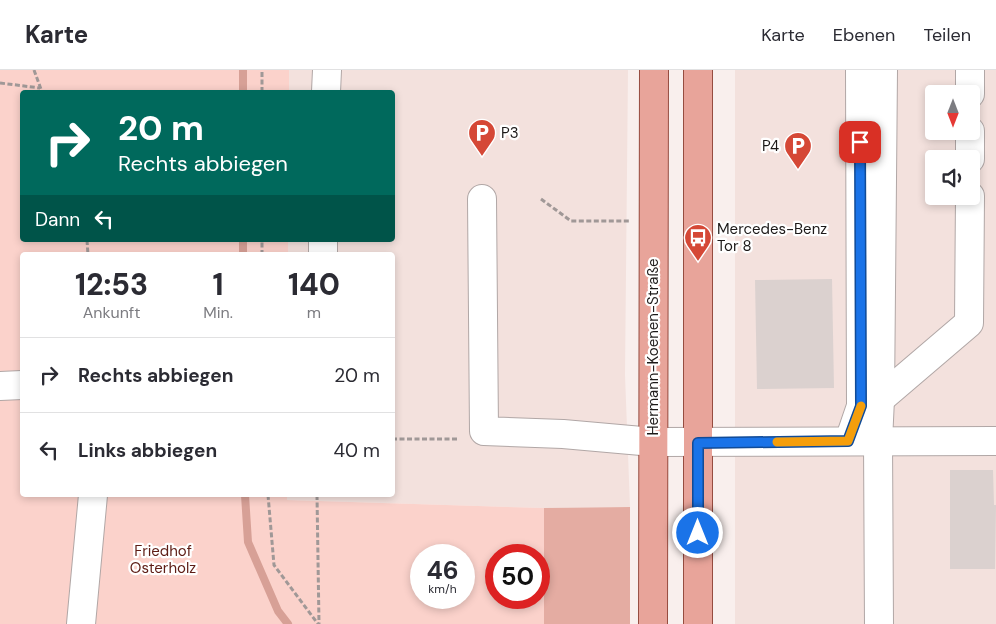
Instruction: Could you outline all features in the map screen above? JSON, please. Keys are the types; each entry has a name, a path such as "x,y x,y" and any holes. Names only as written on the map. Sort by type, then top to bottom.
{"main road":[{"name":"Hermann-Koenen-Straße","path":"653,624 654,70"},
{"path":"698,70 698,624"}],"street":[{"path":"326,70 326,90"},
{"path":"848,441 861,406 860,70"},
{"path":"879,624 878,441 883,70"},
{"path":"970,70 970,85"},
{"path":"482,200 484,431 563,434 653,442 698,443 996,441"},
{"path":"880,399 969,324 970,205"},
{"path":"82,624 93,497"}],"path":[{"path":"0,83 40,88 34,70"},
{"path":"262,70 262,90"},
{"path":"541,200 571,220 653,221"},
{"path":"395,439 473,439 484,431"},
{"path":"268,497 274,565 319,624"},
{"path":"317,497 319,624"}],"shaded area":[{"path":"289,70 628,70 625,375 630,507 544,508 287,500 287,497 395,497 395,252 288,252 288,242 395,242 395,90 289,90"},
{"path":"735,70 996,70 996,624 735,624"},
{"path":"630,507 630,624 544,624 544,609 550,609 550,544 544,544 544,508"}],"green space":[{"name":"Friedhof Osterholz","path":"0,70 289,70 289,90 20,90 20,242 288,242 288,252 20,252 20,497 287,497 287,500 544,508 544,544 485,544 485,609 544,609 544,624 0,624"}],"building":[{"path":"832,279 834,388 757,389 755,280"},
{"path":"950,470 993,470 994,505 996,505 995,569 950,569"}],"waterway":[{"path":"243,70 243,90"},
{"path":"243,242 243,252"},
{"path":"245,497 248,542 278,611 288,624"}],"slow traffic":[{"path":"777,442 848,441 861,406"}],"place":[{"name":"P3","path":"482,157"},
{"name":"P4","path":"798,170"},
{"name":"Mercedes-Benz Tor 8","path":"698,262"}],"route":[{"path":"698,533 698,443 848,441 861,406 860,142"}]}
